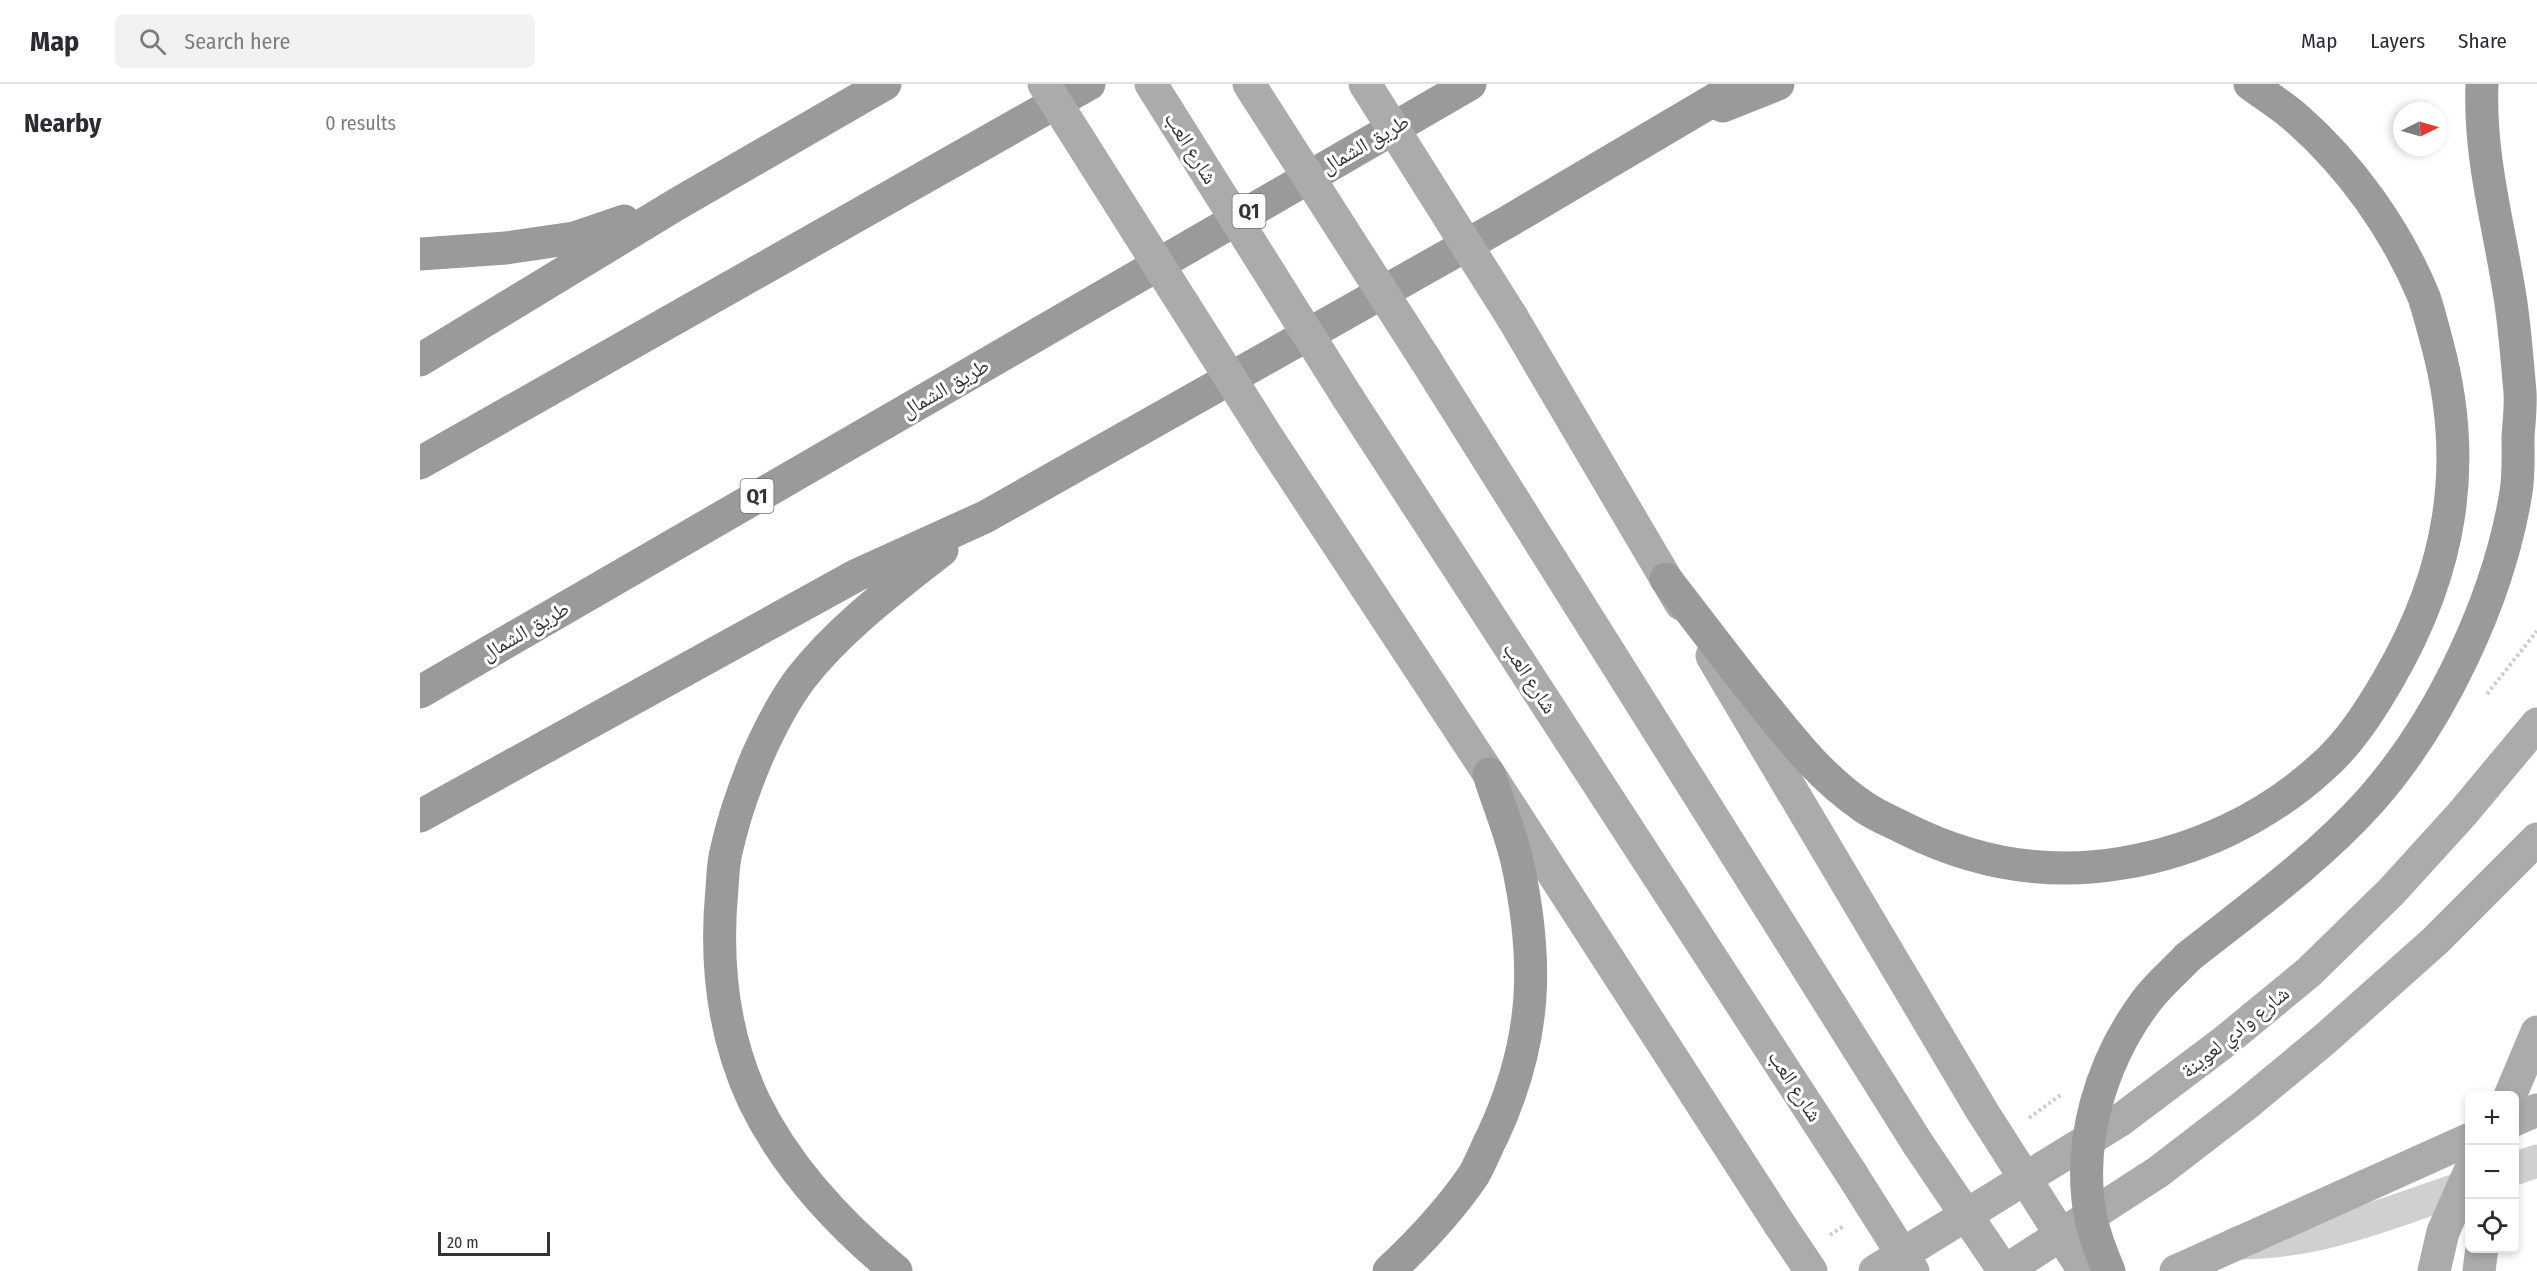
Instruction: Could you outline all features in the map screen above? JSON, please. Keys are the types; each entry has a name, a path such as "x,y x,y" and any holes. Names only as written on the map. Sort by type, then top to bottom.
{"highway":[{"path":"420,360 677,204 885,84"},
{"path":"420,463 1089,84"},
{"name":"طريق الشمال","path":"420,692 1470,84"},
{"path":"420,816 857,575 985,518 1509,221 1741,84"},
{"path":"1662,130 1778,84"},
{"path":"1666,579 1797,747 1825,778 1867,810 1964,853 1994,861 2045,869 2094,868 2150,859 2216,837 2272,806 2323,767 2369,713 2406,649 2430,595 2445,542 2452,489 2454,432 2444,369 2425,300 2400,248 2371,202 2335,155 2293,115 2250,84"},
{"path":"2109,1271 2091,1220 2086,1166 2094,1109 2118,1045 2147,999 2188,957 2317,854 2369,801 2403,761 2458,667 2497,573 2516,491 2520,394 2510,298 2488,187 2481,105 2482,84"},
{"path":"420,254 506,248 574,238 677,204"},
{"path":"896,1271 855,1237 817,1196 779,1146 754,1101 729,1033 720,972 720,909 725,854 744,789 764,741 800,679 834,641 877,602 985,518"},
{"path":"1389,1271 1435,1226 1474,1174 1506,1105 1527,1032 1532,983 1528,924 1516,859 1489,774"}],"main road":[{"path":"1044,84 1270,441 1811,1271"},
{"name":"شارع العب","path":"1151,84 1348,398 1913,1271"},
{"path":"1249,84 1425,359 1918,1144 2005,1271 2158,1172 2244,1106 2325,1039 2435,941 2537,839"},
{"path":"1365,84 1512,317 1982,1111 2084,1271"},
{"name":"شارع وادي لعوينة","path":"1875,1271 2119,1121 2224,1042 2309,972 2439,840 2537,724"},
{"path":"2512,1091 2537,1032"},
{"path":"2519,1118 2537,1110"},
{"path":"2176,1271 2465,1142"},
{"path":"2434,1271 2443,1232 2465,1180"},
{"path":"2479,1271 2481,1253"}],"lane":[{"path":"2519,1167 2537,1161"},
{"path":"2236,1243 2279,1242 2337,1229 2465,1186"}]}
